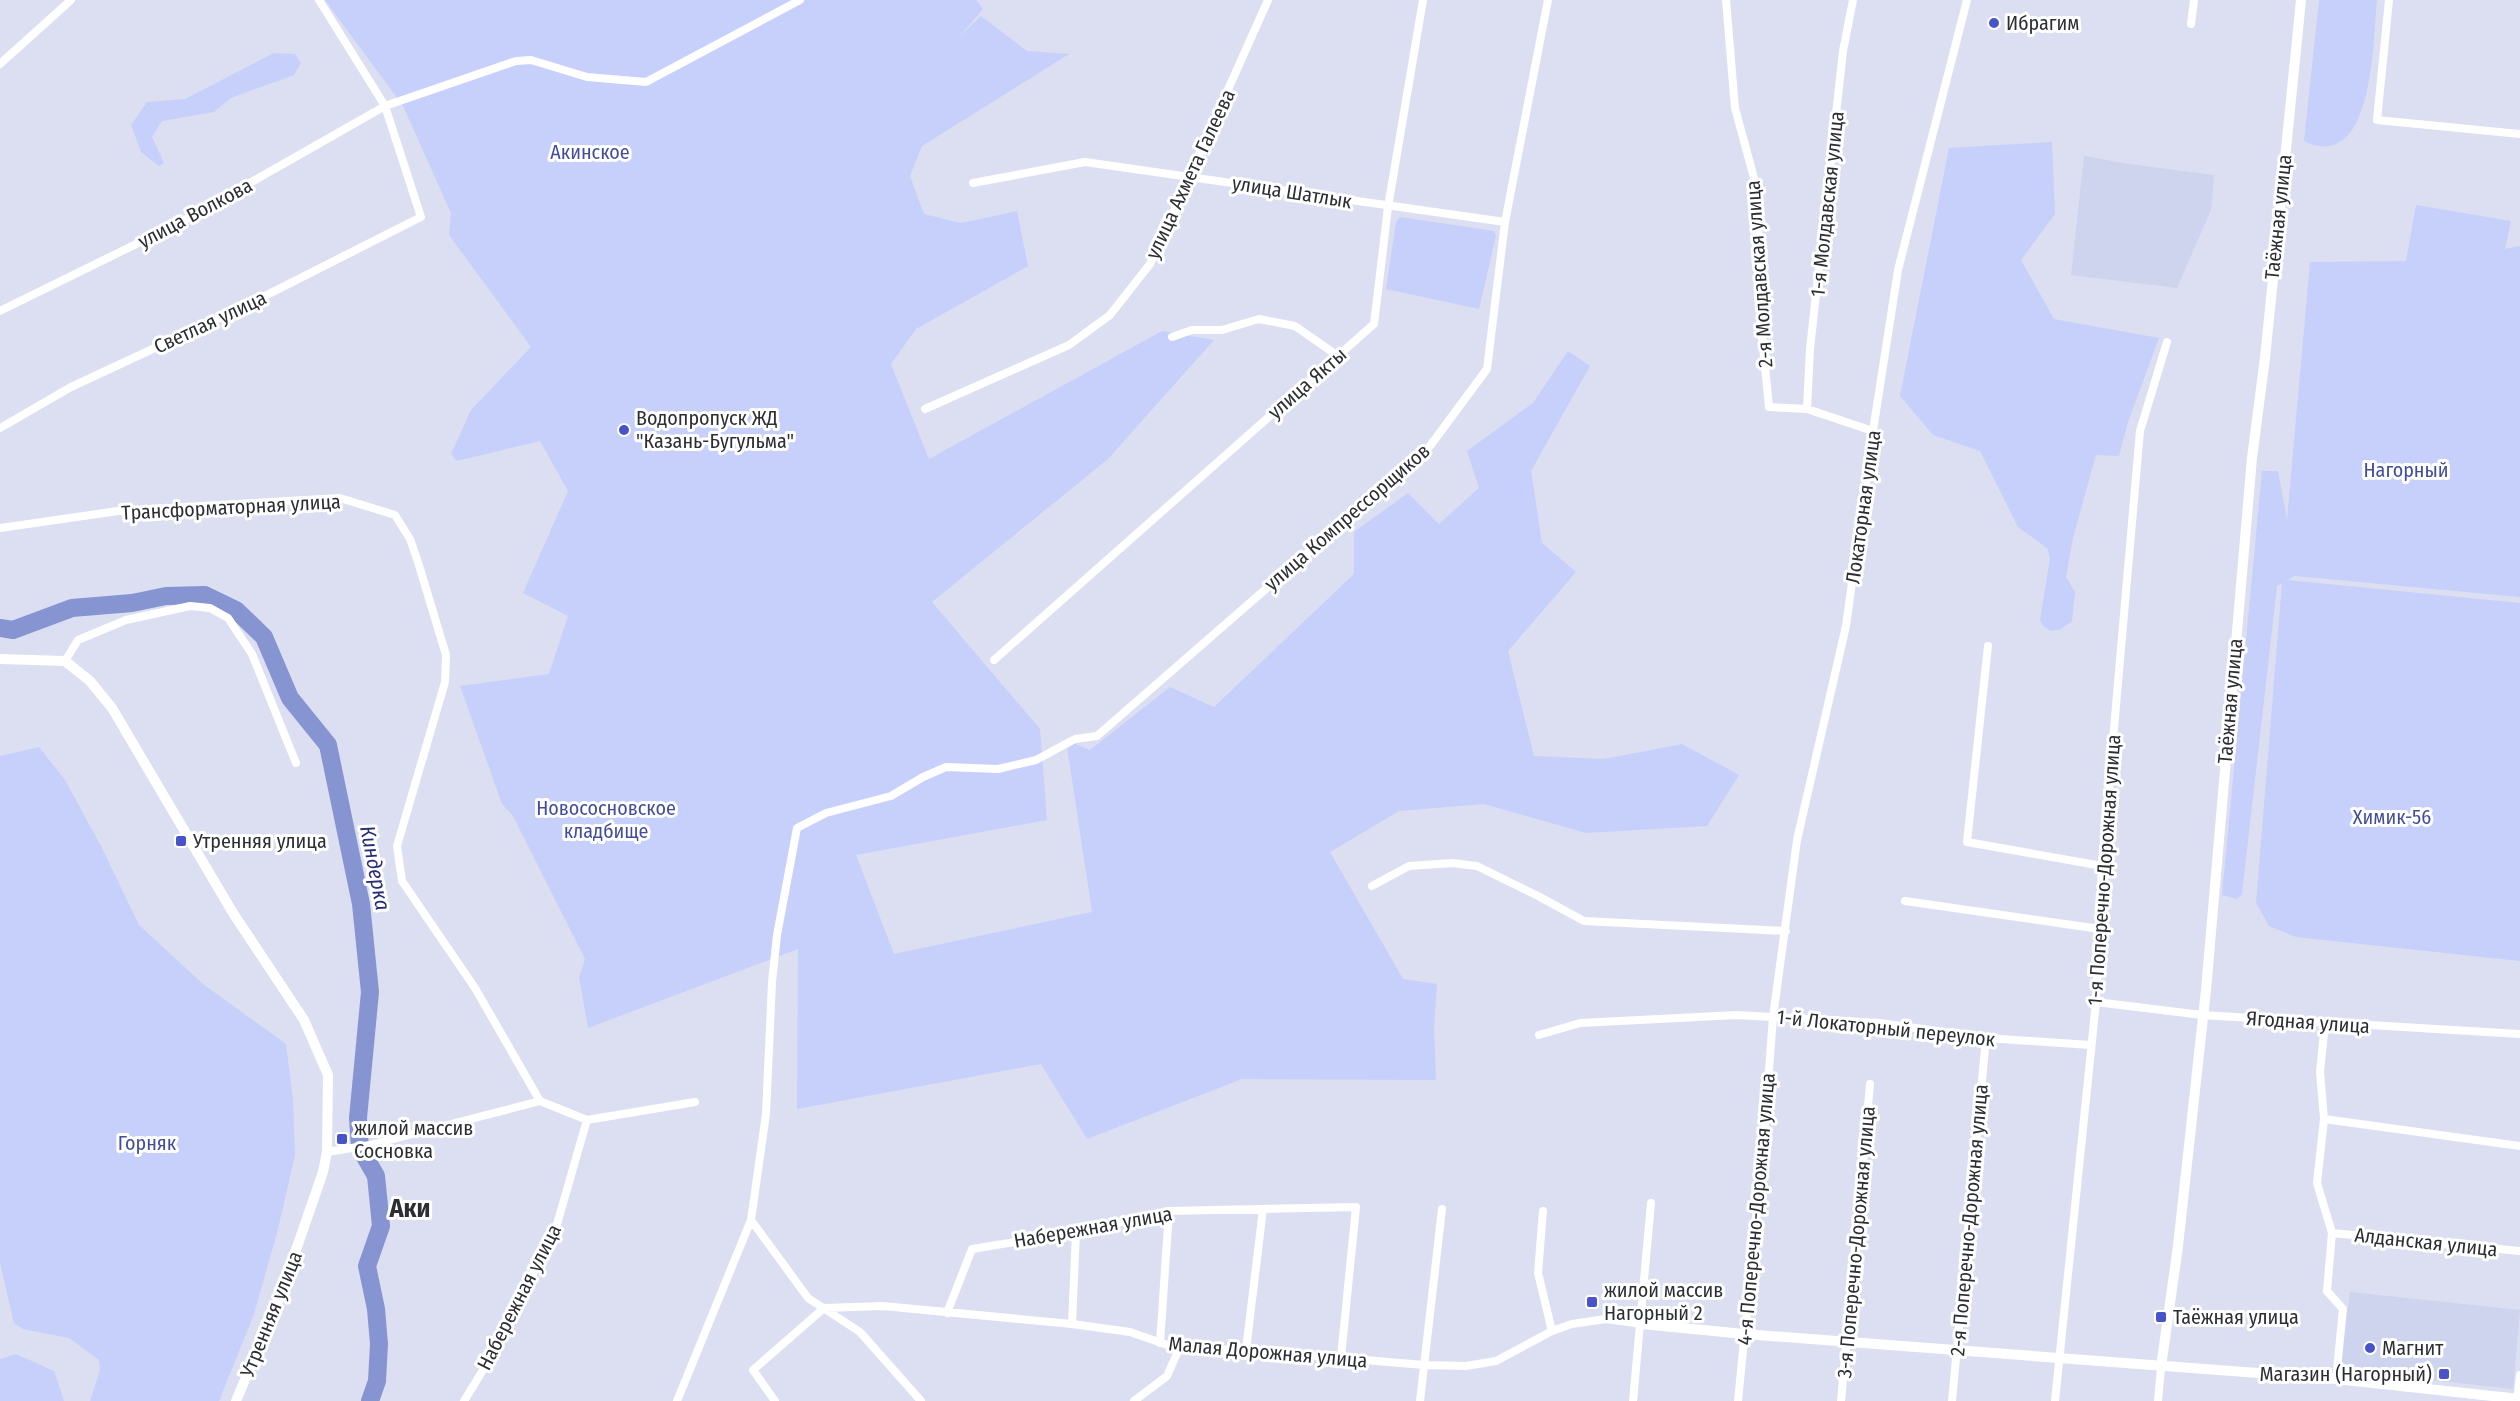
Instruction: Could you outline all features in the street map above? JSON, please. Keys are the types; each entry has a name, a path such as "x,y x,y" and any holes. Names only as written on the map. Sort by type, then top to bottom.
{"street":[{"path":"0,64 71,0"},
{"path":"319,0 385,106"},
{"name":"улица Волкова","path":"0,311 183,221 385,106 516,61 531,60 587,77 646,82 800,0"},
{"name":"улица Ахмета Галеева","path":"925,409 1069,345 1110,315 1150,264 1268,0"},
{"name":"улица Якты","path":"994,660 1374,324 1388,207 1423,0"},
{"name":"улица Компрессорщиков","path":"751,1220 766,1114 772,982 777,935 797,828 826,813 891,795 946,767 998,769 1036,760 1076,739 1097,736 1430,446 1487,369 1505,222 1548,0"},
{"name":"2-я Молдавская улица","path":"1726,0 1736,108 1757,189 1761,326 1769,407 1807,409"},
{"name":"1-я Молдавская улица","path":"1807,409 1810,350 1842,62 1853,0"},
{"name":"Локаторная улица","path":"1773,1017 1797,840 1846,626 1898,270 1967,0"},
{"path":"2191,24 2194,0"},
{"name":"Таёжная улица","path":"2158,1401 2178,1246 2202,1015 2252,458 2265,358 2301,0"},
{"path":"2389,0 2377,120 2520,134"},
{"name":"Светлая улица","path":"0,428 71,387 243,306 421,217 385,106"},
{"name":"улица Шатлык","path":"973,183 1085,162 1505,222"},
{"path":"1172,337 1192,330 1222,330 1259,318 1295,326 1338,356"},
{"name":"1-я Поперечно-Дорожная улица","path":"2055,1401 2096,1002 2102,866 2140,431 2168,342"},
{"path":"1807,409 1873,431"},
{"name":"Трансформаторная улица","path":"0,528 118,511 340,498 395,515 410,539 446,655 445,682 397,846 402,881 475,988 540,1101"},
{"path":"0,659 65,662 78,640 126,620 190,606 210,608 228,618 252,654 296,763"},
{"path":"1988,646 1967,842 2102,866"},
{"name":"Утренняя улица","path":"65,662 90,681 112,708 232,913 304,1020 328,1075 327,1152 311,1210 279,1299 237,1401"},
{"path":"1372,886 1409,866 1452,863 1477,866 1584,921 1786,931"},
{"path":"1905,902 2100,929"},
{"name":"Ягодная улица","path":"2096,1002 2202,1015 2520,1034"},
{"name":"1-й Локаторный переулок","path":"1539,1035 1580,1023 1737,1015 1880,1023 1986,1038 2090,1045"},
{"name":"4-я Поперечно-Дорожная улица","path":"1738,1401 1762,1161 1773,1017"},
{"path":"2325,1023 2320,1072 2324,1119 2317,1183 2332,1233 2327,1291 2343,1310 2336,1379"},
{"name":"2-я Поперечно-Дорожная улица","path":"1952,1401 1986,1038"},
{"name":"3-я Поперечно-Дорожная улица","path":"1841,1401 1870,1084"},
{"path":"327,1152 370,1145 540,1101 587,1120 695,1102"},
{"path":"2324,1119 2520,1146"},
{"name":"Набережная улица","path":"464,1401 483,1370 555,1232 587,1120"},
{"path":"1632,1401 1651,1203"},
{"name":"Набережная улица","path":"947,1313 972,1249 1076,1232 1169,1211 1356,1207 1341,1357"},
{"path":"1246,1350 1263,1209"},
{"path":"1420,1401 1442,1209"},
{"path":"1160,1343 1169,1211"},
{"path":"1543,1211 1539,1273 1552,1331"},
{"path":"751,1220 807,1298 860,1332 921,1401"},
{"path":"677,1401 751,1220"},
{"path":"1071,1324 1076,1232"},
{"name":"Алданская улица","path":"2332,1233 2520,1251"},
{"name":"Малая Дорожная улица","path":"824,1308 883,1306 1071,1324 1130,1332 1179,1349 1246,1350 1424,1365 1466,1366 1496,1361 1552,1331 1572,1324 1606,1319 1641,1324"},
{"path":"775,1401 753,1370 824,1308"},
{"path":"1641,1324 1958,1351 2336,1379 2518,1400 2520,1375"},
{"path":"1134,1401 1167,1376 1179,1349"}],"shaded area":[{"path":"2084,156 2214,175 2211,210 2177,288 2071,275"},
{"path":"2350,1292 2520,1310 2513,1389 2333,1369 2340,1307 2348,1308"}],"green space":[{"path":"325,0 976,0 983,9 959,37 981,16 1027,51 1069,54 922,146 910,176 924,214 961,223 1017,211 1028,266 916,329 891,364 929,459 1162,331 1214,340 1108,459 932,602 1040,729 1047,820 856,855 894,954 1092,912 1066,740 1090,750 1170,687 1214,707 1354,574 1354,532 1408,493 1439,524 1479,488 1467,451 1533,403 1568,351 1590,366 1531,471 1542,543 1576,572 1508,651 1534,756 1604,759 1682,744 1739,775 1707,826 1586,833 1484,804 1399,811 1330,852 1403,979 1437,984 1434,1026 1436,1080 1242,1079 1087,1139 1041,1064 797,1109 798,949 588,1028 579,977 585,959 513,816 502,804 460,686 549,674 568,616 523,593 568,491 540,441 457,461 451,454 471,410 531,347 449,235 451,213 403,106"},
{"path":"2319,0 2377,0 2371,71 2357,122 2344,139 2327,146 2304,141"},
{"path":"274,53 295,54 301,63 294,75 231,98 214,112 162,121 152,137 164,163 159,166 141,152 131,125 147,102 185,99"},
{"path":"2052,142 2055,214 2021,260 2054,319 2159,338 2128,422 2119,456 2096,455 2073,538 2066,577 2075,592 2072,621 2061,629 2050,631 2043,626 2040,620 2050,558 2047,548 2018,527 1980,451 1933,435 1900,396 1949,148"},
{"path":"2416,205 2511,221 2505,249 2520,246 2520,597 2295,576 2287,580 2520,603 2520,961 2296,937 2269,926 2256,903 2282,583 2277,586 2242,894 2237,899 2222,895 2262,471 2278,471 2287,520 2310,262 2406,261"},
{"path":"1400,217 1494,231 1496,236 1479,309 1386,289 1396,222"},
{"name":"Горняк","path":"39,747 65,780 102,848 139,925 203,984 286,1044 293,1100 295,1155 277,1233 254,1314 219,1401 90,1401 100,1370 99,1360 69,1338 23,1329 14,1323 0,1263 0,756"},
{"path":"16,1354 54,1371 64,1401 0,1401 0,1359"}],"waterway":[{"name":"Киндерка","path":"0,628 13,630 72,608 132,603 166,596 205,595 236,610 264,637 290,698 328,745 361,904 370,992 358,1118 360,1148 376,1176 381,1226 367,1266 376,1309 379,1344 377,1381 370,1401"}],"place":[{"name":"Ибрагим","path":"1994,23"},
{"name":"Водопропуск ЖД \"Казань-Бугульма\"","path":"624,430"},
{"name":"Утренняя улица","path":"181,841"},
{"name":"жилой массив Сосновка","path":"342,1139"},
{"name":"жилой массив Нагорный 2","path":"1592,1302"},
{"name":"Таёжная улица","path":"2161,1317"},
{"name":"Магнит","path":"2370,1348"},
{"name":"Магазин (Нагорный)","path":"2444,1374"}],"district":[{"name":"Аки","path":"410,1208"}],"park label":[{"name":"Акинское","path":"590,152"},
{"name":"Нагорный","path":"2406,470"},
{"name":"Химик-56","path":"2392,817"},
{"name":"Новососновское кладбище","path":"606,820"}]}
